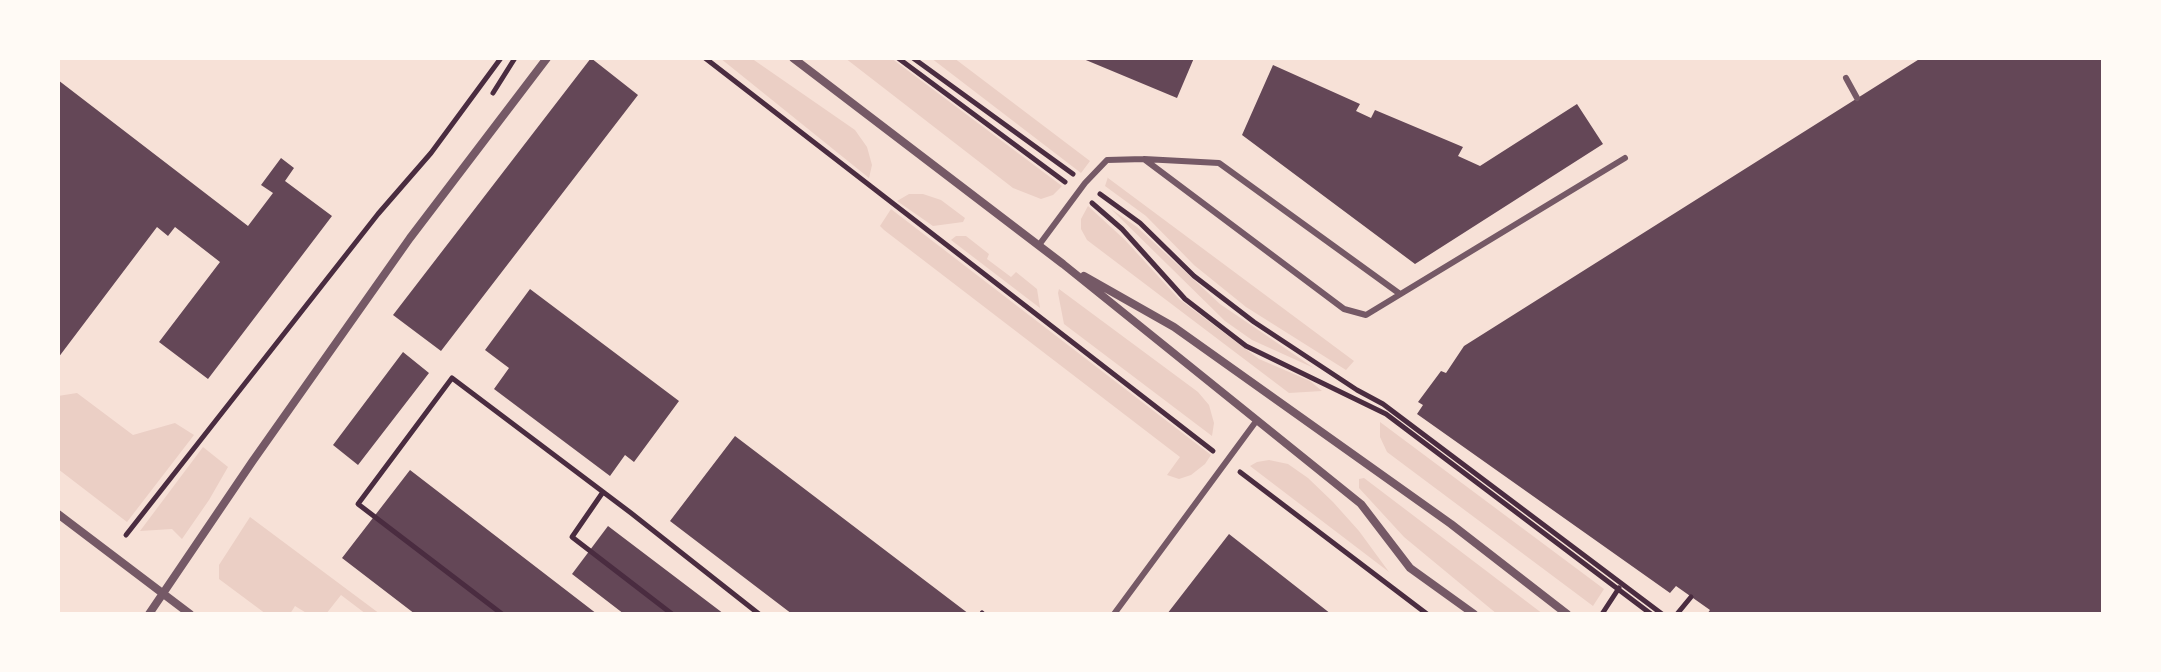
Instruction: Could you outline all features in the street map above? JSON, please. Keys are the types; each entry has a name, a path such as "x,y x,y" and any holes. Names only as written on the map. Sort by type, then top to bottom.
{"street":[{"path":"149,614 410,238 547,58"},
{"path":"793,58 1039,245 1361,504 1410,568 1474,614"},
{"path":"1063,264 1174,327 1451,524 1567,614"},
{"path":"58,514 190,614"}],"lane":[{"path":"1846,78 1857,98"},
{"path":"1144,159 1344,309 1366,315 1625,158"},
{"path":"1039,245 1085,183 1107,160 1219,163 1400,294"},
{"path":"1114,614 1257,420"}],"path":[{"path":"126,535 378,214 431,153 501,58"},
{"path":"705,58 1427,614"},
{"path":"898,58 1079,192 1122,229 1185,299 1246,346 1386,414 1651,614"},
{"path":"913,58 1140,223 1194,276 1254,322 1383,404 1662,614"},
{"path":"502,614 358,504 452,378 759,614"},
{"path":"603,492 572,537 672,614"},
{"path":"1602,614 1623,583"},
{"path":"1677,614 1691,597"}],"shaded area":[{"path":"720,58 751,58 855,130 867,147 872,165 869,178"},
{"path":"845,58 891,58 1062,186 1053,195 1041,199 1013,188"},
{"path":"931,58 954,58 1090,161 1081,173"},
{"path":"1108,177 1354,361 1346,370 1246,307 1194,265 1146,216 1105,186"},
{"path":"909,194 923,194 941,200 965,218 963,222 933,226 897,201"},
{"path":"1088,206 1125,240 1179,299 1259,359 1310,381 1322,391 1289,393 1087,240 1081,229 1081,219"},
{"path":"891,209 1211,455 1205,464 1191,475 1179,479 1167,475 1180,457 884,230 880,226"},
{"path":"1111,209 1137,227 1220,304 1314,368 1252,340 1225,321"},
{"path":"956,236 966,236 989,254 987,259 1011,277 1016,272 1037,289 1040,308 951,240"},
{"path":"1059,289 1198,392 1209,405 1214,423 1212,436 1064,324"},
{"path":"77,393 133,435 175,423 194,435 127,522 58,469 58,396"},
{"path":"1380,422 1604,589 1593,606 1387,452 1380,437"},
{"path":"203,447 228,467 182,539 172,529 140,531"},
{"path":"1269,460 1288,464 1308,478 1359,531 1389,572 1250,466"},
{"path":"1364,478 1543,614 1497,614 1404,537 1359,488 1359,479"},
{"path":"250,517 380,614 366,614 341,595 326,614 308,614 295,606 290,614 266,614 219,579 219,565"}],"building":[{"path":"591,58 638,95 441,351 393,315"},
{"path":"1081,58 1194,58 1177,98"},
{"path":"1921,58 2103,58 2103,614 1707,614 1710,610 1676,586 1670,593 1417,414 1423,405 1418,402 1441,371 1446,373 1464,346"},
{"path":"1273,65 1360,104 1356,111 1371,118 1375,110 1463,147 1458,156 1480,166 1577,104 1603,144 1415,264 1242,135"},
{"path":"58,80 248,226 273,193 261,185 281,158 294,168 285,181 332,216 208,379 159,342 220,262 175,227 168,236 157,227 58,358"},
{"path":"530,289 679,401 634,462 625,455 610,476 494,389 509,368 485,350"},
{"path":"403,352 429,373 358,465 333,445"},
{"path":"735,436 969,614 792,614 670,521"},
{"path":"410,470 597,614 415,614 342,558"},
{"path":"608,526 724,614 624,614 572,574"},
{"path":"1229,534 1331,614 1167,614"}]}
